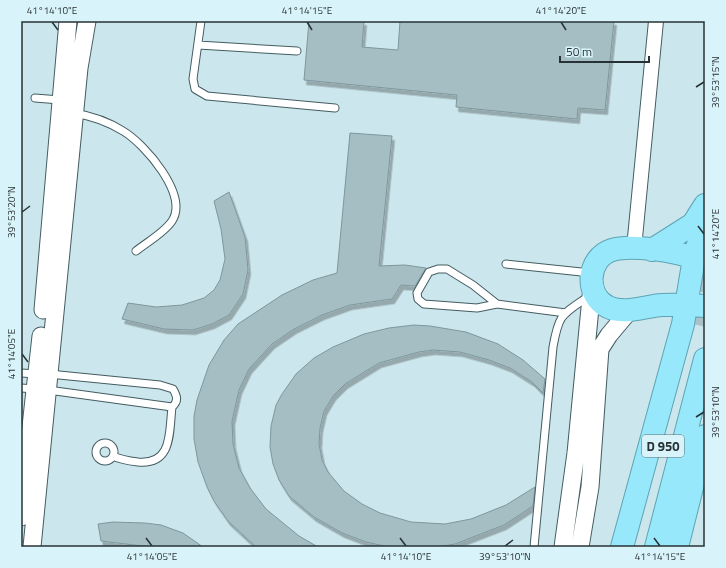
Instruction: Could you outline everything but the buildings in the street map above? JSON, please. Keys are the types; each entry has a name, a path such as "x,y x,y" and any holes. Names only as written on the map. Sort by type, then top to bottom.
{"highway":[{"path":"643,249 693,224 705,205"},
{"path":"622,547 691,311 705,221"},
{"path":"691,311 661,305 624,311 608,307 599,299 591,285 598,259 611,250 627,247 699,254"},
{"path":"691,311 691,316 705,314"},
{"name":"D 950","path":"638,547 688,345"},
{"name":"D 950","path":"656,547 705,359"},
{"path":"677,547 705,436"}],"street":[{"path":"21,517 68,21"},
{"path":"32,547 35,381 87,21"},
{"path":"643,249 656,21"},
{"path":"563,547 576,453 591,285"},
{"path":"580,547 590,487 600,349 609,335 630,310"}],"lane":[{"path":"201,21 193,79 195,89 207,96 335,108"},
{"path":"198,44 296,51"},
{"path":"35,98 60,100"},
{"path":"74,113 97,117 124,131 150,154 173,189 176,202 172,221 136,251"},
{"path":"506,264 591,285 559,320 553,347 534,547"},
{"path":"497,304 473,285 447,269 438,269 429,272 417,293 418,299 424,304 477,308 497,304 566,312"},
{"path":"35,381 172,407"},
{"path":"35,381 160,385 173,389 177,396 176,404 172,407 168,445 160,457 155,460 144,462 120,460 113,456"}],"tunnel":[{"path":"693,324 705,275"}]}
